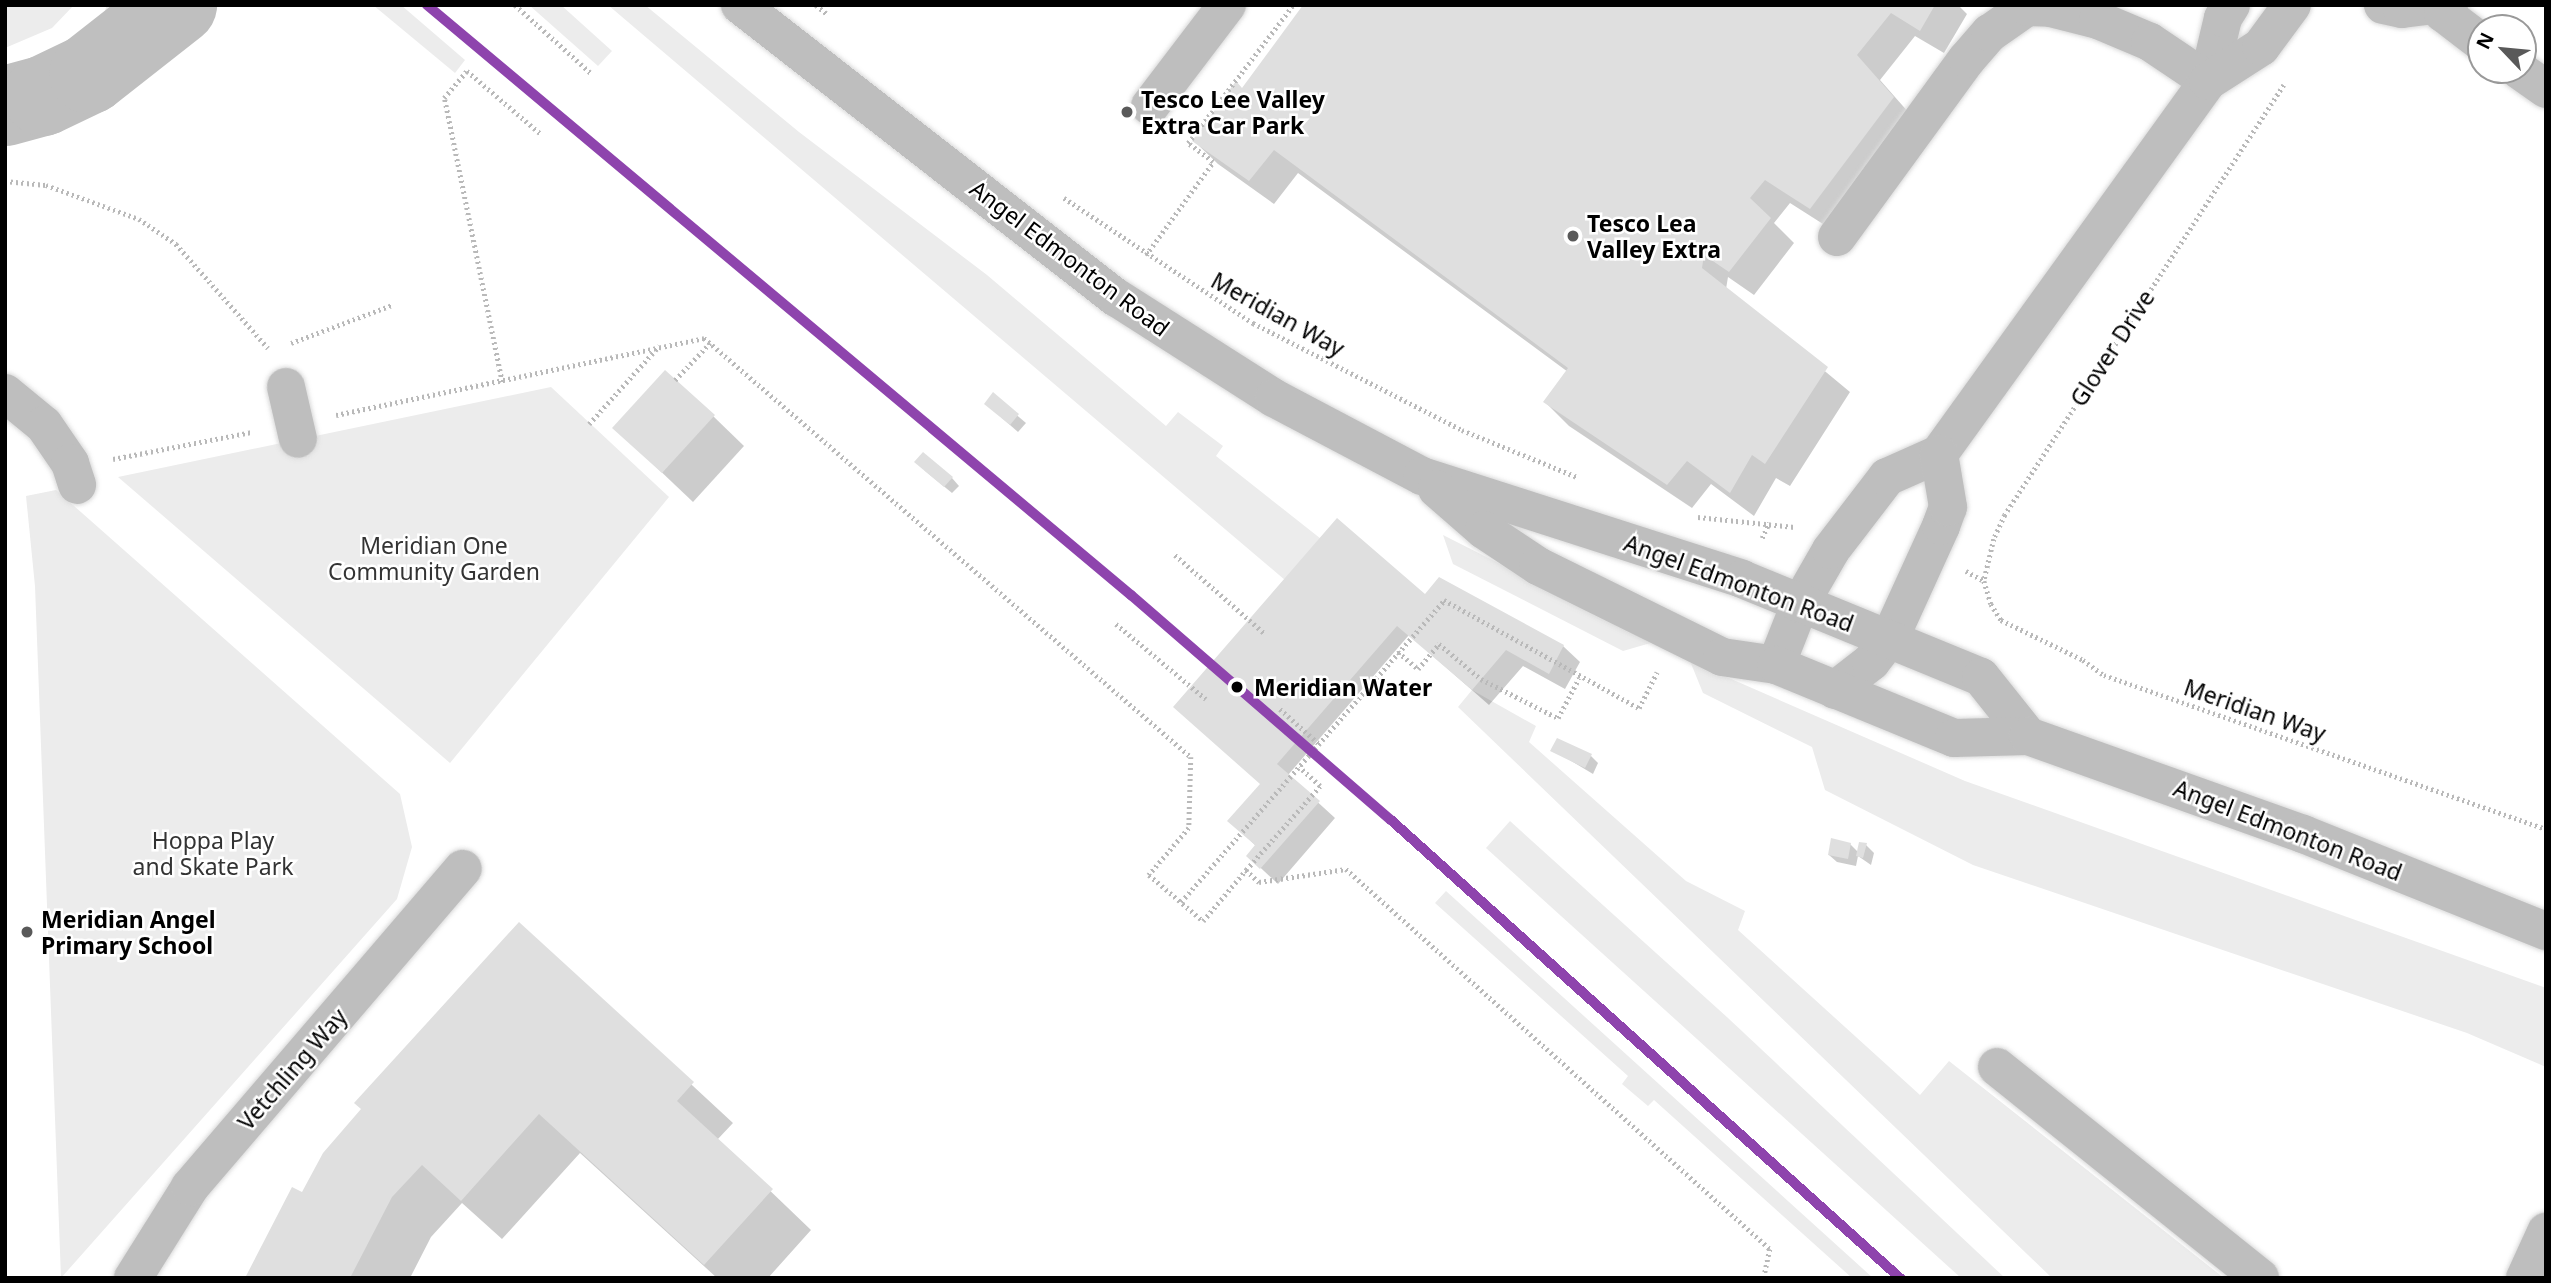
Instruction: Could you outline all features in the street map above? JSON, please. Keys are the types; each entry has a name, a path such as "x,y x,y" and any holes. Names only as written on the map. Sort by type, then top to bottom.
{"main road":[{"name":"Angel Edmonton Road","path":"740,5 1117,298 1273,398 1422,477 1742,579 1981,677 2028,736"},
{"path":"1150,106 1227,5"},
{"path":"2208,81 2222,18 2231,5"},
{"path":"1776,665 1800,604 1831,550 1887,477 1940,454 2208,81 2261,47 2292,5"},
{"path":"2384,5 2402,9 2439,7 2467,30"},
{"path":"1837,237 1967,60 1990,33 2026,7 2050,8 2098,20 2150,42 2208,81"},
{"path":"5,393 29,409 74,474"},
{"path":"1835,690 1871,662 1890,638 1948,507 1940,454"},
{"name":"Angel Edmonton Road","path":"1422,477 1485,530 1550,572 1722,657 1776,665 1954,738 2028,736 2303,834 2546,931"},
{"name":"Vetchling Way","path":"132,1278 190,1187 463,869"},
{"path":"1997,1067 2260,1278"},
{"path":"2525,1278 2546,1232"}],"path":[{"path":"515,5 592,74"},
{"path":"816,5 836,21"},
{"path":"1146,255 1213,162 1188,143 1293,5"},
{"path":"502,382 444,99 467,71 541,134"},
{"name":"Glover Drive","path":"1984,580 1994,539 2005,515 2257,123"},
{"path":"5,181 46,185 139,219 176,244 270,350 392,305"},
{"name":"Meridian Way","path":"1060,196 1253,323 1462,430 1586,480"},
{"path":"74,474 293,416 502,382 660,345 704,338 1191,757 1189,828 1149,875 1203,921 1320,786 1298,767"},
{"path":"675,380 710,343"},
{"path":"589,424 660,345"},
{"path":"1688,516 1785,524"},
{"path":"1762,538 1769,523"},
{"path":"1175,555 1264,633"},
{"path":"1960,568 1984,580"},
{"name":"Meridian Way","path":"1984,580 2001,620 2083,660 2104,676 2546,829"},
{"path":"1181,902 1444,600 1556,659 1579,678 1639,708 1663,659"},
{"path":"1116,624 1206,699"},
{"path":"1398,652 1418,669 1439,644 1474,673 1558,718 1579,678"},
{"path":"1280,709 1318,743"},
{"path":"1246,870 1259,882 1346,869 1769,1249 1764,1278"}],"green space":[{"path":"5,5 74,5 52,28 5,48"},
{"path":"107,5 133,5 82,45 101,21"},
{"path":"373,5 401,5 465,60 455,73"},
{"path":"529,5 561,5 612,51 598,66"},
{"path":"608,5 645,5 799,132 987,275 1166,426 1178,412 1223,446 1216,456 1335,550 1299,592"},
{"name":"Meridian One Community Garden","path":"551,387 669,497 450,763 118,477"},
{"name":"Hoppa Play and Skate Park","path":"56,490 400,794 412,847 397,899 61,1278 35,586 26,496"},
{"path":"1443,535 1654,642 1623,651 1453,564"},
{"path":"1690,661 1965,781 2546,988 2546,1067 2467,1033 1973,865 1825,790 1812,747 1703,693"},
{"path":"1472,690 1536,726 1529,742 1686,881 1745,911 1738,930 1920,1095 1949,1061 2224,1278 2052,1278 1458,707"},
{"path":"1510,821 1728,1018 2005,1278 1961,1278 1486,848"},
{"path":"1446,891 1873,1278 1852,1278 1654,1100 1648,1106 1622,1084 1628,1076 1435,903"}],"building":[{"name":"Tesco Lea Valley Extra","path":"1303,5 1935,5 1920,31 1891,13 1857,55 1894,97 1810,209 1765,180 1750,198 1771,218 1729,272 1704,255 1702,268 1828,367 1765,464 1752,455 1730,493 1687,461 1667,485 1543,402 1568,368 1274,150 1249,181 1192,141 1236,81 1242,88"},
{"path":"665,370 715,415 662,473 612,428"},
{"path":"993,392 1019,414 1010,425 984,404"},
{"path":"923,452 953,477 944,487 914,462"},
{"path":"1337,518 1425,594 1439,577 1564,645 1549,674 1506,650 1472,690 1397,626 1277,764 1320,801 1260,869 1246,856 1255,845 1227,821 1260,784 1173,707"},
{"path":"1557,738 1592,754 1585,768 1550,751"},
{"path":"1831,838 1851,843 1848,859 1828,855"},
{"path":"1859,842 1867,843 1863,858 1856,856"},
{"path":"519,922 694,1082 677,1101 773,1189 704,1265 539,1114 461,1201 422,1165 392,1197 350,1278 245,1278 292,1187 302,1192 323,1153 361,1109 354,1103"}],"waterway":[{"path":"5,106 43,96 89,74 177,5"}],"transit line":[{"path":"427,5 1131,595 1391,820 1900,1278"}],"place":[{"name":"Tesco Lee Valley Extra Car Park","path":"1127,112"},
{"name":"Tesco Lea Valley Extra","path":"1573,236"},
{"name":"Meridian Water","path":"1237,687"},
{"name":"Meridian Angel Primary School","path":"27,932"}]}
